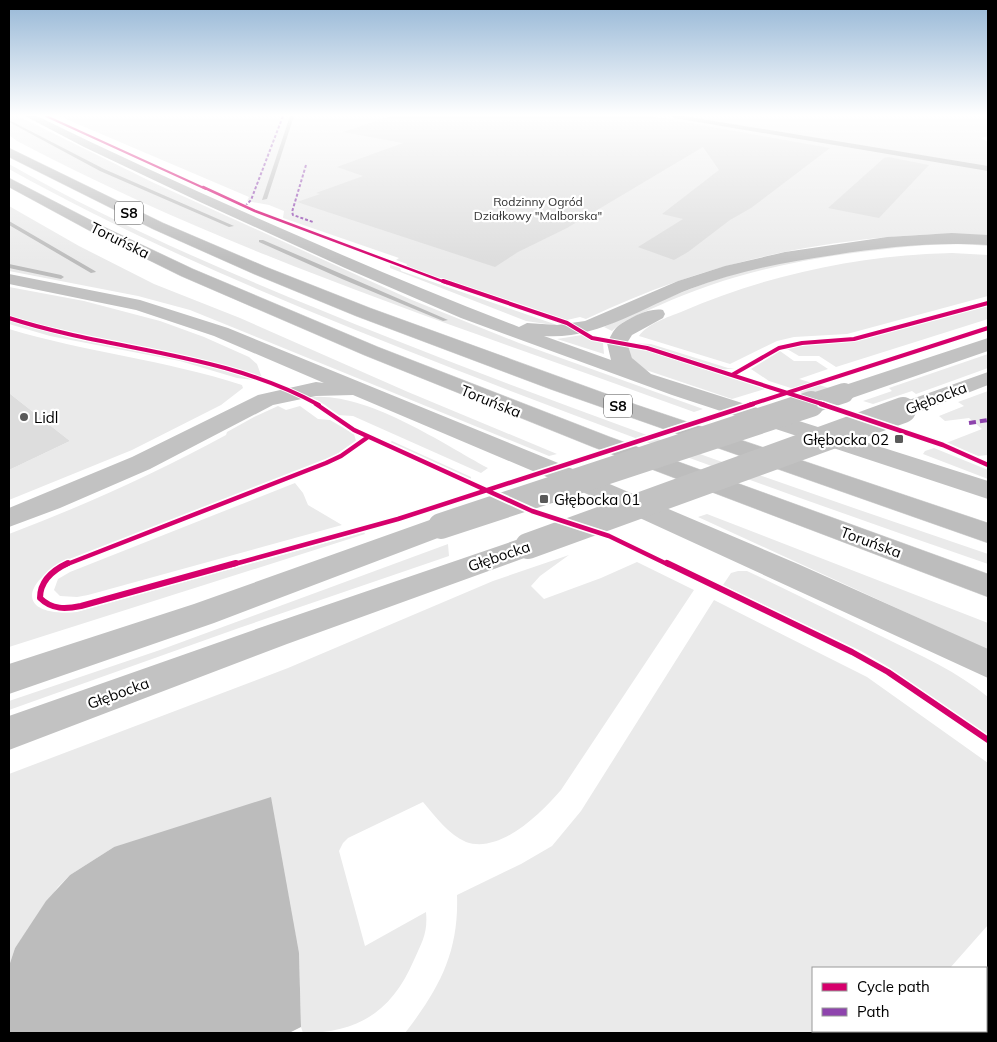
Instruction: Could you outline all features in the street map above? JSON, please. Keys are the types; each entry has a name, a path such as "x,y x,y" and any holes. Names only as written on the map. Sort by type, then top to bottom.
{"highway":[{"name":"Toruńska","path":"32,165 144,220 333,300 537,378 988,533"},
{"name":"Toruńska","path":"9,182 103,232 218,286 500,404 988,586"},
{"path":"9,188 30,194"}],"street":[{"path":"130,165 393,284 497,325 650,381 988,490"},
{"path":"497,325 557,331 588,326 660,294 706,278 756,264 819,251 919,240 964,238 988,240"},
{"path":"650,381 622,361 617,343 619,337 628,328 693,298 754,277 851,257 933,248 988,250"},
{"path":"9,279 140,305 195,322 379,397 788,572 988,664"},
{"path":"9,518 51,502 141,462 214,426 247,407 267,391 272,384 274,371 269,359 258,349 245,342"},
{"path":"9,680 203,614 441,526 988,344"},
{"name":"Głębocka","path":"9,732 528,546 988,378"},
{"path":"247,407 283,394 316,389 339,388 379,397"},
{"path":"938,642 988,676"}],"lane":[{"path":"963,165 988,169"}],"green space":[{"path":"10,165 148,236 293,299 464,367 613,423 988,554 988,564 654,445 520,395 341,324 172,251 63,198 9,169"},
{"path":"64,165 117,165 412,300 519,343 703,409 694,412 436,320 266,255 182,220"},
{"name":"Rodzinny Ogród Działkowy \"Malborska\"","path":"173,165 988,165 988,236 947,234 878,238 764,256 728,265 657,288 586,319 580,317 567,320 406,267 407,264 396,260 399,258 283,218 284,211 269,205 247,201 249,197"},
{"path":"9,206 79,246 154,284 240,318 408,392 557,454 549,456 190,310 138,296 9,271"},
{"path":"972,242 988,244 988,246 947,244 906,247 850,253 766,269 684,295 622,323 612,331 604,327 657,302 698,286 775,264 808,257 874,248"},
{"path":"952,253 988,255 988,296 847,334 794,337 777,341 730,364 639,336 652,324 746,287 814,269 848,263 883,258"},
{"path":"390,265 400,268 401,271 560,326 526,321 390,268"},
{"path":"9,287 84,301 160,321 204,337 249,357 257,364 262,378 231,367 168,351 40,325 9,316"},
{"path":"988,306 988,319 836,367 819,356 799,356 787,349 802,345 857,341"},
{"path":"9,320 71,338 204,364 254,380 237,378 180,361 50,336 9,324"},
{"path":"9,329 67,344 213,376 242,385 243,388 221,405 132,450 9,500 9,470 70,441 9,393"},
{"path":"582,335 603,343 604,354 557,339"},
{"path":"628,343 651,344 728,368 735,368 721,370 648,347"},
{"path":"627,347 645,350 765,389 732,399 646,370 633,360"},
{"path":"780,351 794,361 816,361 828,369 799,379 849,394 812,398 794,389 769,381 751,369"},
{"path":"988,354 988,368 916,394 912,391 873,404 863,401 892,391 889,388"},
{"path":"988,391 988,455 978,456 946,443 982,429 969,418 945,421 939,416 964,406 958,402"},
{"path":"311,397 356,402 379,410 426,433 488,468 481,473 353,416 337,415"},
{"path":"278,406 286,410 300,406 318,419 330,420 354,434 356,441 331,458 66,561 40,579 32,597 35,604 44,609 58,612 77,612 364,532 365,534 9,647 9,534 146,476 226,435 227,432 254,417"},
{"path":"392,441 471,477 471,480 389,443"},
{"path":"934,448 988,470 988,479 923,454 925,451"},
{"path":"295,483 303,493 308,505 342,525 88,595 77,597 60,596 54,590 58,579 70,572"},
{"path":"707,514 988,623 988,650 698,517"},
{"path":"448,544 449,556 9,710 9,701 160,650"},
{"path":"569,555 540,576 531,586 544,599 601,578 637,562 694,590 561,790 543,810 519,829 493,842 479,844 466,842 448,830 423,802 348,838 343,843 339,851 365,946 426,912 424,937 405,978 384,1006 371,1016 341,1029 303,1033 301,1027 299,953 114,847 70,875 58,887 15,948 9,966 9,774 288,668 493,581"},
{"path":"747,571 765,579 925,658 964,680 988,697 988,736 885,665 861,651 723,585 731,573"},
{"path":"714,600 867,677 988,763 988,925 951,967 812,967 812,1032 852,1032 850,1033 405,1033 428,1001 444,969 454,935 457,916 457,895 521,864 552,846 581,811"}],"shaded area":[{"path":"271,797 299,953 301,1027 289,1033 9,1033 9,966 15,948 46,901 70,875 114,847"}],"building":[{"path":"344,165 673,165 567,228 518,252 495,267 297,202 363,176 337,167"},
{"path":"715,165 808,165 751,208 730,220 688,252 674,260 638,247 683,219 662,214 719,170"},
{"path":"877,165 929,165 879,218 828,208"},
{"name":"Lidl","path":"9,393 70,441 9,470"}],"waterway":[{"path":"92,165 231,226"},
{"path":"264,199 276,165"},
{"path":"9,223 93,272"},
{"path":"261,241 445,320"},
{"path":"9,266 61,277"}],"marked path":[{"path":"245,206 251,200 264,165"},
{"path":"306,165 292,212 293,215 313,222"},
{"path":"969,423 988,420"}],"cycle path":[{"path":"153,165 255,211 393,262 409,270 567,323 592,338 647,348 768,386 943,445 988,465"},
{"path":"732,375 779,348 802,343 854,339 988,303"},
{"path":"9,318 61,333 195,360 246,374 284,388 324,408 354,430 532,511 609,536 852,652 888,672 988,740"},
{"path":"368,437 341,456 326,463 64,565 50,574 43,582 40,598 53,607 81,606 398,519 988,328"}],"place":[{"name":"Lidl","path":"24,417"},
{"name":"Głębocka 02","path":"899,439"},
{"name":"Głębocka 01","path":"544,499"}]}
